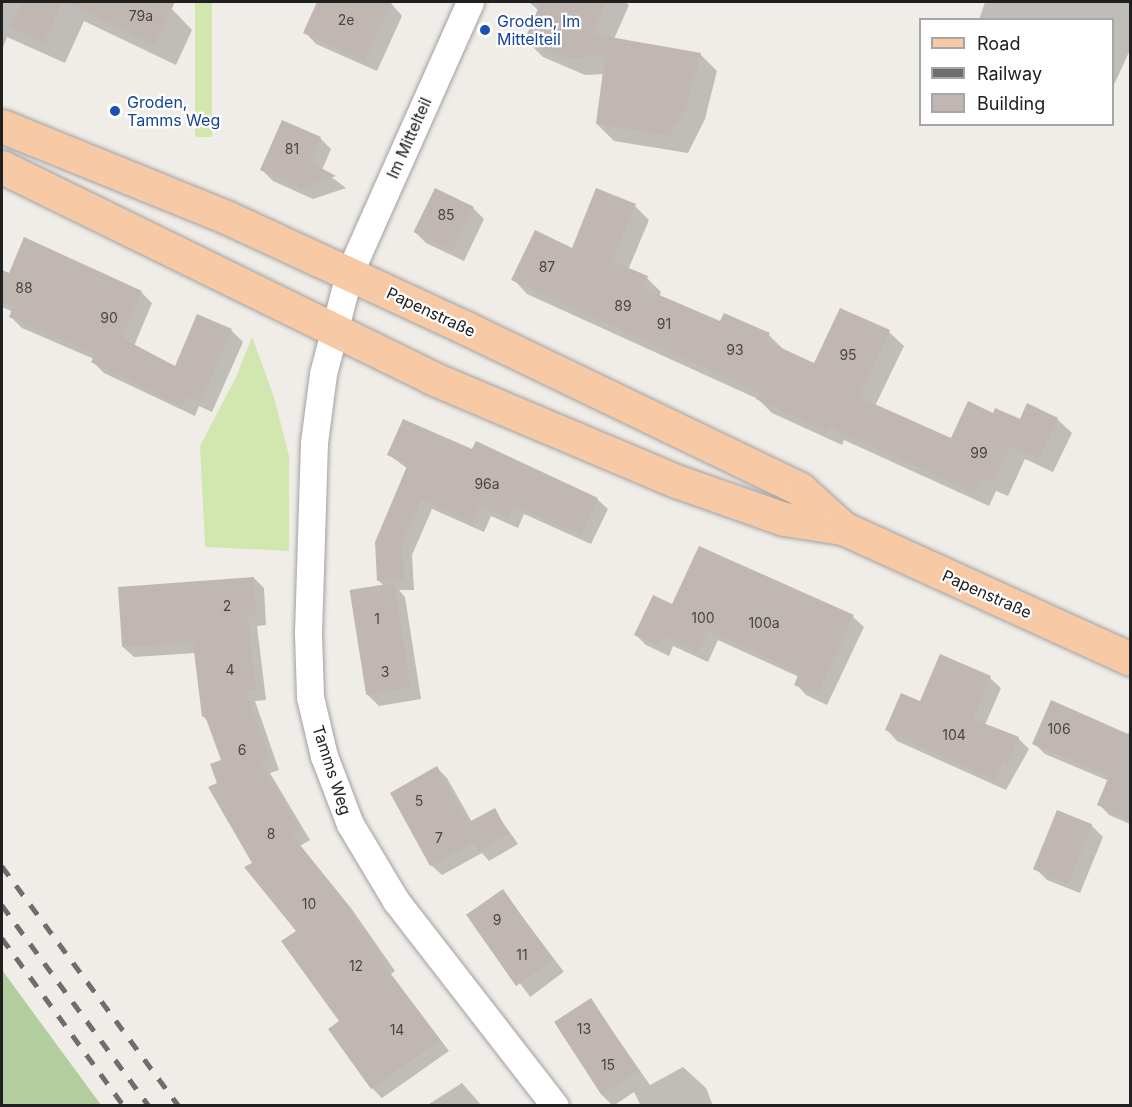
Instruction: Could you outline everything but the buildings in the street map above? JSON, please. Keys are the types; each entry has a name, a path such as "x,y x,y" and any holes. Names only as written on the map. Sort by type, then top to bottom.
{"main road":[{"name":"Papenstraße","path":"2,126 226,217 800,489 843,528"},
{"name":"Papenstraße","path":"2,167 334,333 675,481 784,519 843,528 1131,659"}],"street":[{"name":"Im Mittelteil","path":"334,333 349,274 470,2"},
{"name":"Tamms Weg","path":"334,333 316,414 308,633 310,697 324,756 350,824 396,901 555,1106"}],"green space":[{"path":"195,2 212,2 212,137 195,137"},
{"path":"252,337 274,397 289,456 289,551 205,547 200,446 236,377"},
{"path":"2,970 101,1105 2,1105"}],"railway":[{"path":"2,866 179,1106"},
{"path":"2,905 149,1106"},
{"path":"2,938 124,1106"}],"place":[{"name":"Groden, Im Mittelteil","path":"485,30"},
{"name":"Groden, Tamms Weg","path":"115,111"}]}
